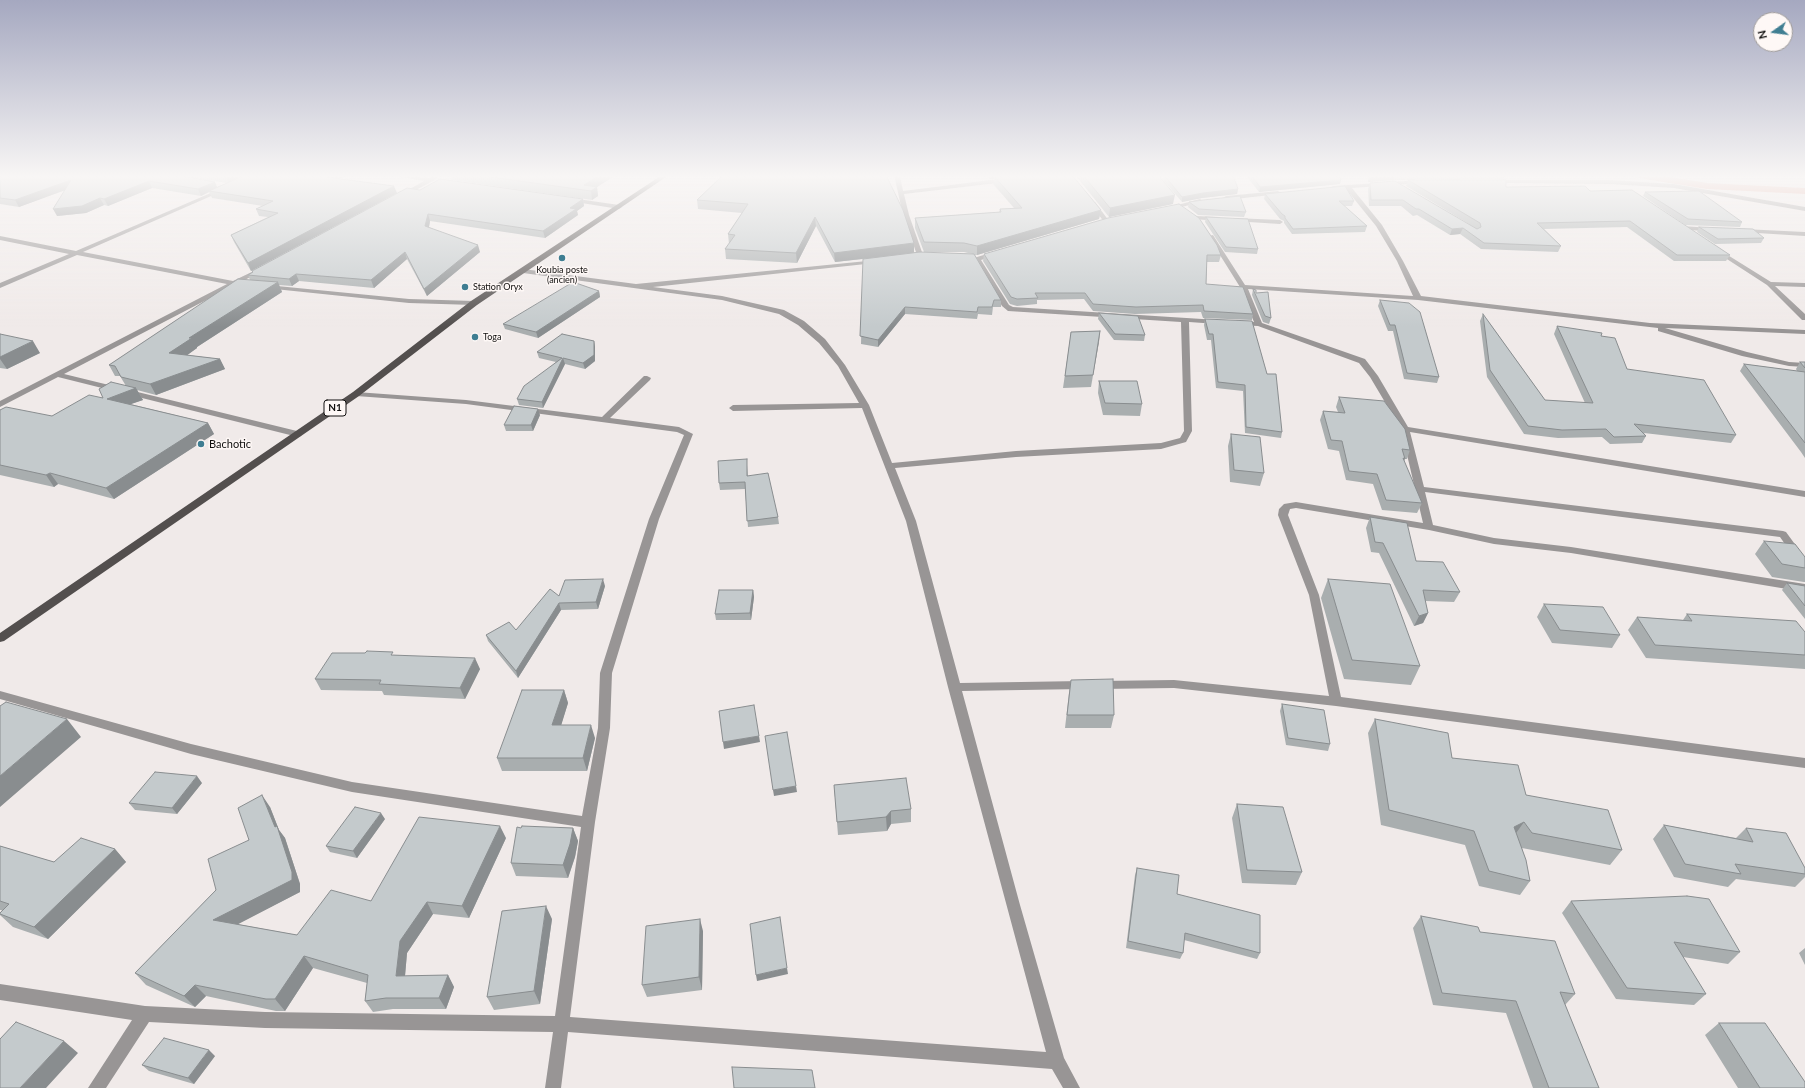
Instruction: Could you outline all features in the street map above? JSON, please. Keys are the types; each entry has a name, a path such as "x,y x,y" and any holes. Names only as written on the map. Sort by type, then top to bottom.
{"main road":[{"name":"N1","path":"0,638 356,394 474,303 590,226"}],"street":[{"path":"0,286 141,226"},
{"path":"910,226 920,255"},
{"path":"1204,226 1243,287 1259,324"},
{"path":"1379,226 1400,261 1418,298"},
{"path":"1679,226 1695,237"},
{"path":"1682,228 1720,230"},
{"path":"1736,231 1805,234"},
{"path":"0,238 250,286"},
{"path":"1708,245 1769,284 1805,318"},
{"path":"957,256 977,259 1007,250"},
{"path":"912,256 927,255"},
{"path":"977,259 1006,306 1011,309 1185,321 1259,324 1362,361 1374,376 1405,429 1430,528"},
{"path":"638,286 881,260"},
{"path":"0,404 269,266"},
{"path":"523,270 722,298 758,305 781,312 801,322 822,341 831,353 865,404 911,521 954,687 1057,1061 1072,1088"},
{"path":"1769,284 1805,285"},
{"path":"257,286 409,301 474,303"},
{"path":"1243,287 1418,298 1650,325 1805,332"},
{"path":"889,466 1016,454 1161,446 1184,440 1188,431 1185,321"},
{"path":"1650,325 1694,340 1745,354 1789,364 1805,365"},
{"path":"58,375 298,434"},
{"path":"603,421 647,378"},
{"path":"356,394 466,402 679,430 688,434 654,519 606,673 604,728 588,822 553,1088"},
{"path":"733,408 865,404"},
{"path":"1405,429 1805,494"},
{"path":"1420,489 1783,534 1804,562"},
{"path":"1336,700 1314,595 1283,514 1284,509 1287,506 1296,505 1430,528 1494,541 1571,550 1805,588"},
{"path":"954,687 1174,684 1336,700 1805,763"},
{"path":"0,695 192,749 352,787 588,822"},
{"path":"0,992 145,1014 264,1020 562,1024 1057,1061"},
{"path":"96,1088 145,1014"}],"building":[{"path":"251,226 319,226 248,263 231,235"},
{"path":"336,226 425,226 478,245 424,289 405,252 371,280 296,274 289,279 248,275 253,272 252,271"},
{"path":"508,226 551,226 543,231"},
{"path":"733,226 810,226 796,253 725,249 735,235 728,234"},
{"path":"820,226 908,226 914,243 834,253"},
{"path":"918,226 1047,226 977,246 964,243 924,242"},
{"path":"1081,226 1204,226 1217,245 1221,255 1207,255 1206,284 1243,287 1253,314 1204,311 1203,305 1136,307 1093,304 1085,293 1035,293 1038,298 1017,299 1011,297 984,254"},
{"path":"1212,226 1250,226 1258,249 1226,247"},
{"path":"1291,226 1367,226 1293,229"},
{"path":"1447,226 1471,226 1477,229 1481,226 1540,226 1561,246 1484,243 1463,228 1452,229"},
{"path":"1637,226 1686,226 1730,255 1677,255"},
{"path":"1699,227 1753,229 1764,238 1718,239"},
{"path":"920,252 974,254 1001,300 994,300 992,307 978,307 977,312 905,307 878,340 860,336 863,259"},
{"path":"238,279 278,282 189,338 192,338 169,353 220,359 150,384 121,377 115,366 109,365"},
{"path":"573,282 599,291 536,332 503,324"},
{"path":"1253,289 1256,290 1256,293 1268,292 1271,318 1265,316"},
{"path":"1380,300 1409,303 1420,312 1439,377 1407,373 1395,325 1390,325"},
{"path":"1099,313 1138,316 1145,335 1115,334"},
{"path":"1483,314 1545,400 1593,403 1557,326 1602,333 1601,336 1615,338 1627,369 1704,380 1736,435 1634,424 1646,436 1614,437 1606,429 1562,430 1528,426 1490,370"},
{"path":"1205,319 1252,321 1267,374 1276,374 1282,432 1246,427 1245,385 1218,382 1213,334 1209,334"},
{"path":"1100,331 1093,375 1065,376 1071,332"},
{"path":"0,334 33,341 0,357"},
{"path":"562,334 594,341 594,355 583,363 563,358 542,402 517,399 524,386 562,358 537,352"},
{"path":"1800,362 1805,362 1805,368"},
{"path":"1744,364 1805,372 1805,443"},
{"path":"1099,381 1137,381 1142,404 1105,403"},
{"path":"111,382 136,388 107,399 208,423 106,488 50,473 46,475 0,465 0,410 6,407 52,416 89,395 103,398 99,389"},
{"path":"1339,397 1384,401 1405,429 1410,450 1402,449 1405,459 1403,458 1422,503 1386,500 1377,474 1349,471 1342,441 1331,440 1323,411 1345,413"},
{"path":"514,406 538,409 531,425 504,425"},
{"path":"1231,434 1260,437 1264,473 1234,470"},
{"path":"747,459 747,476 768,473 778,517 747,521 745,482 719,483 718,461"},
{"path":"1370,517 1407,523 1416,561 1443,562 1460,592 1423,590 1428,613 1419,616 1383,543 1375,542"},
{"path":"1764,541 1795,544 1805,557 1805,568 1782,564"},
{"path":"603,579 596,602 559,603 516,671 486,635 509,622 516,630 550,589 559,596 565,580"},
{"path":"1328,579 1390,584 1420,666 1352,660"},
{"path":"1787,583 1805,586 1805,606"},
{"path":"719,590 753,590 750,613 715,614"},
{"path":"1544,604 1603,607 1620,635 1560,630"},
{"path":"1687,614 1796,621 1805,632 1805,655 1655,645 1637,617 1692,621"},
{"path":"367,651 393,652 391,655 475,658 460,688 379,684 381,680 315,679 332,653 365,653"},
{"path":"1113,679 1114,715 1067,715 1071,680"},
{"path":"522,690 564,690 552,725 591,725 583,758 497,758"},
{"path":"6,702 67,719 0,776 0,706"},
{"path":"1282,704 1324,710 1330,744 1288,738"},
{"path":"754,705 759,736 723,742 719,711"},
{"path":"1375,719 1448,733 1452,758 1518,765 1526,795 1608,810 1622,850 1532,833 1524,822 1514,827 1526,860 1530,881 1489,871 1474,831 1389,810"},
{"path":"787,732 796,786 773,790 765,736"},
{"path":"155,772 197,776 172,808 129,803"},
{"path":"906,778 911,809 891,811 886,817 837,822 834,785"},
{"path":"262,795 275,827 277,826 292,872 292,880 213,920 297,935 331,890 371,901 419,817 500,826 462,906 427,902 400,941 396,976 448,975 439,998 386,998 365,1001 368,975 304,956 275,999 266,999 195,985 184,996 135,973 216,890 208,859 249,840 238,808"},
{"path":"1237,804 1283,807 1302,872 1247,870"},
{"path":"355,807 381,813 353,851 326,846"},
{"path":"1664,825 1753,842 1746,828 1786,833 1805,868 1805,874 1735,864 1741,874 1685,864"},
{"path":"522,826 573,828 570,844 563,865 511,863 517,827 521,828"},
{"path":"81,838 115,849 34,927 0,914 9,904 0,901 0,846 54,862"},
{"path":"1137,868 1179,875 1177,894 1260,915 1260,953 1185,933 1183,953 1128,941"},
{"path":"1687,896 1709,899 1740,952 1674,942 1706,994 1627,988 1571,901"},
{"path":"546,906 534,991 487,997 502,911"},
{"path":"1421,916 1478,927 1480,932 1555,941 1575,994 1560,992 1599,1088 1549,1088 1516,1001 1442,993"},
{"path":"780,917 787,968 756,975 750,924"},
{"path":"700,919 699,977 642,985 646,926"},
{"path":"16,1022 64,1041 20,1088 0,1088 0,1039"},
{"path":"1719,1023 1765,1023 1805,1082 1805,1088 1760,1088"},
{"path":"164,1038 209,1050 188,1078 142,1065"},
{"path":"732,1067 812,1070 815,1088 734,1088"}],"place":[{"name":"Koubia poste (ancien)","path":"562,258"},
{"name":"Station Oryx","path":"465,287"},
{"name":"Toga","path":"475,337"},
{"name":"Bachotic","path":"201,444"}]}
